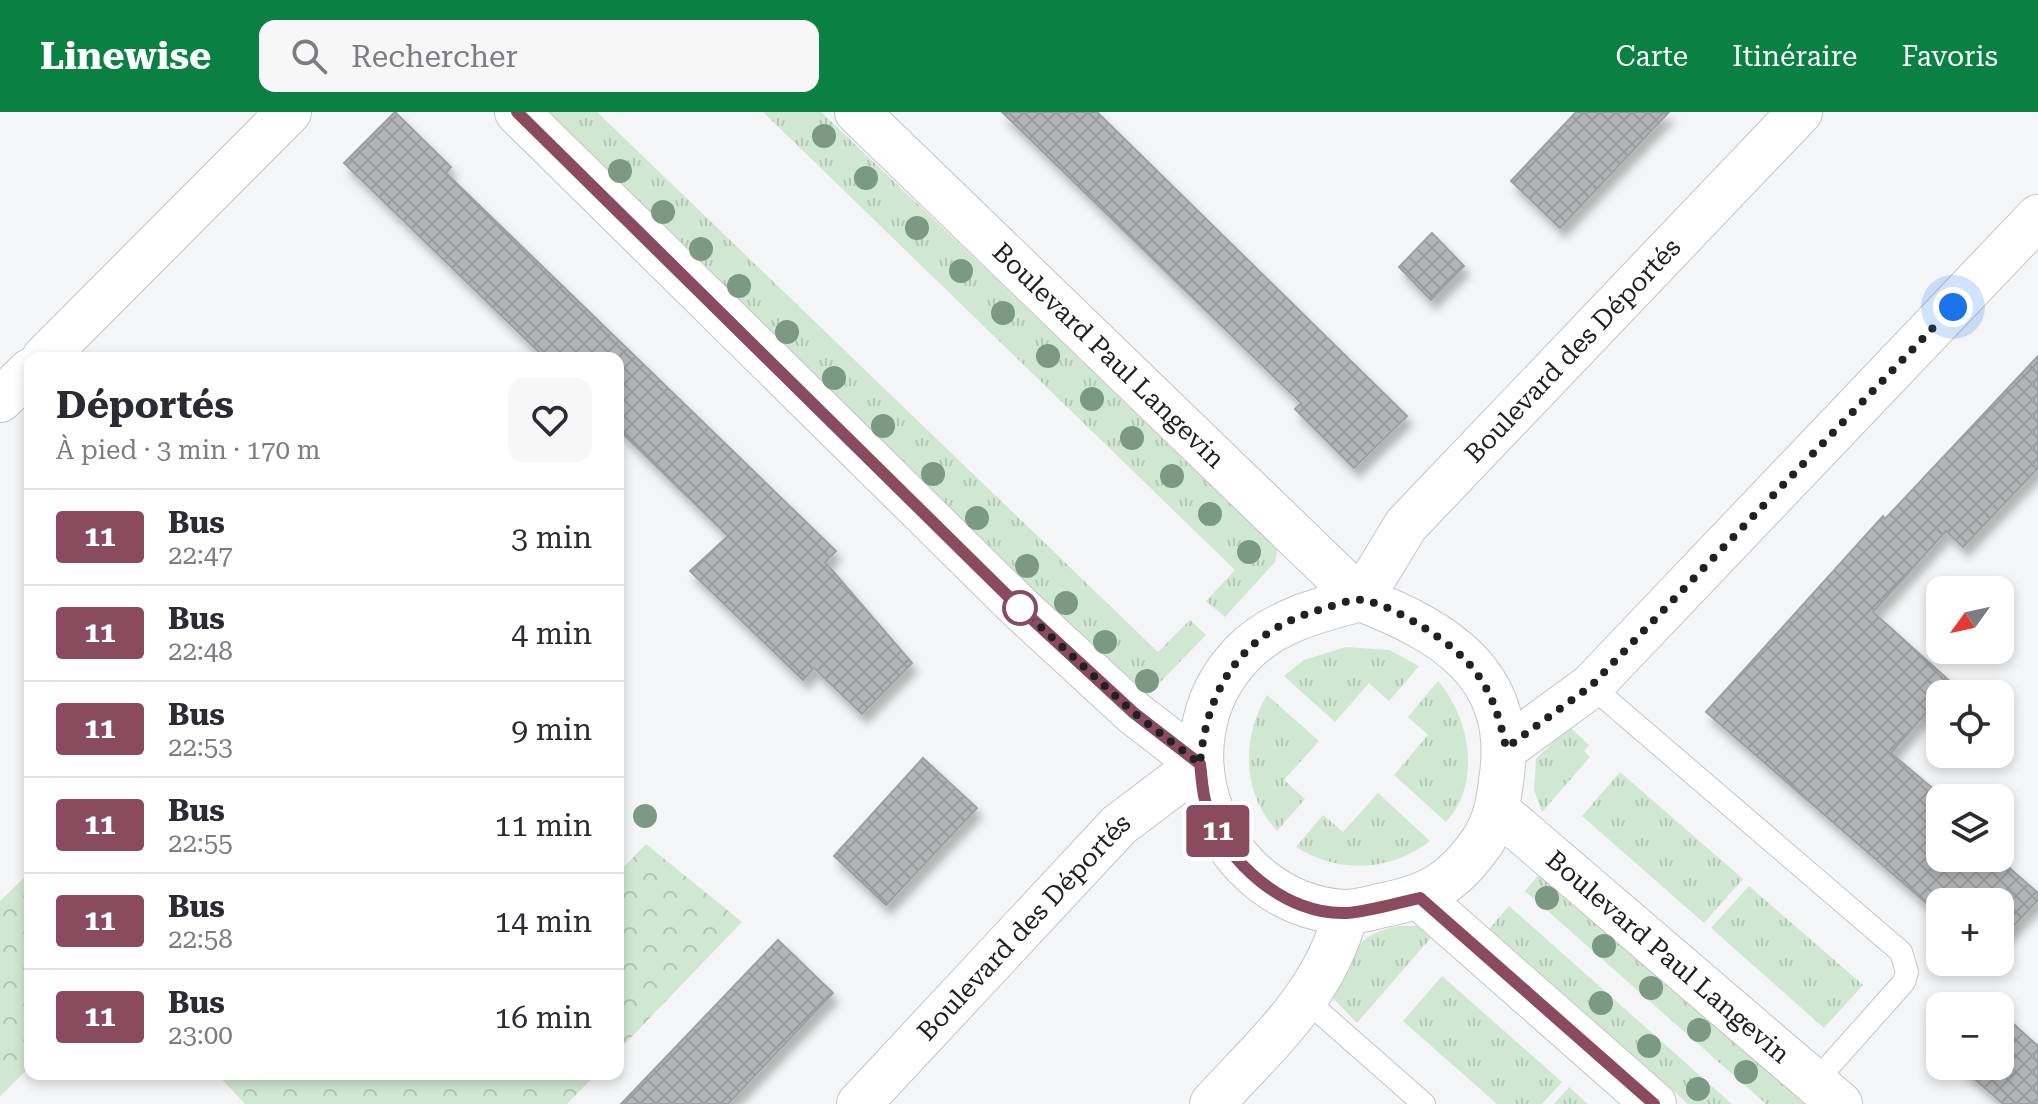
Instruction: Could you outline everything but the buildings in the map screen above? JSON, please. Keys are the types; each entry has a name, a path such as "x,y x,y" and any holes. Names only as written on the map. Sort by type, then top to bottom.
{"street":[{"path":"50,352 289,112"},
{"path":"517,112 1020,608 1134,713 1200,764"},
{"name":"Boulevard Paul Langevin","path":"857,112 1361,599"},
{"name":"Boulevard des Déportés","path":"1361,599 1406,525 1800,112"},
{"path":"1506,748 1591,686 2038,217"},
{"path":"0,400 24,377"},
{"path":"1361,599 1407,617 1457,648 1481,677 1493,700 1506,748 1498,811 1470,859 1447,881 1420,898 1346,913 1317,909 1283,896 1253,876 1225,844 1207,806 1200,764 1204,724 1218,687 1241,655 1272,629 1309,613 1361,599"},
{"name":"Boulevard des Déportés","path":"859,1104 1119,825 1200,764"},
{"name":"Boulevard Paul Langevin","path":"1498,811 1828,1093"},
{"path":"1420,898 1654,1104"},
{"path":"1212,1104 1307,1001 1339,936 1346,913"}],"lane":[{"path":"1591,686 1901,952 1907,972 1904,982 1828,1093"},
{"path":"1307,1001 1424,1104"}],"green space":[{"path":"534,112 597,112 1158,652 1190,620 1206,635 1144,699"},
{"path":"763,112 821,112 1278,547 1275,562 1225,617 1206,601 1235,570"},
{"path":"1346,647 1389,650 1419,666 1389,701 1369,683 1335,722 1284,676 1304,660"},
{"path":"1438,681 1458,713 1468,751 1464,789 1446,822 1394,775 1428,735 1408,717"},
{"path":"1267,695 1319,741 1284,780 1305,799 1277,831 1257,800 1249,765 1253,729"},
{"path":"1569,726 1589,745 1584,751 1590,757 1542,812 1534,790 1536,759"},
{"path":"1620,772 1743,879 1704,923 1582,816"},
{"path":"1378,793 1430,841 1398,859 1364,866 1330,862 1296,847 1323,815 1343,832"},
{"path":"646,844 742,922 624,1045 624,867"},
{"path":"1544,868 1811,1104 1766,1104 1525,891"},
{"path":"24,878 24,1073 0,1096 0,901"},
{"path":"1749,886 1863,985 1824,1028 1711,928"},
{"path":"1509,906 1732,1104 1688,1104 1489,929"},
{"path":"1399,926 1416,926 1435,933 1357,1023 1327,992 1355,948 1373,934"},
{"path":"1442,976 1562,1082 1542,1104 1497,1104 1403,1021"},
{"path":"223,1080 590,1080 567,1104 245,1104"},
{"path":"1569,1087 1588,1104 1554,1104"}],"bus line":[{"name":"11","path":"517,112 1020,608 1134,713 1200,764 1207,806 1225,844 1253,876 1283,896 1317,909 1346,913 1420,898 1654,1104"}],"route":[{"path":"1020,608 1134,713 1200,764 1204,724 1218,687 1241,655 1272,629 1309,613 1361,599 1407,617 1457,648 1481,677 1490,694 1498,711 1506,748 1591,686 1953,307"}]}
